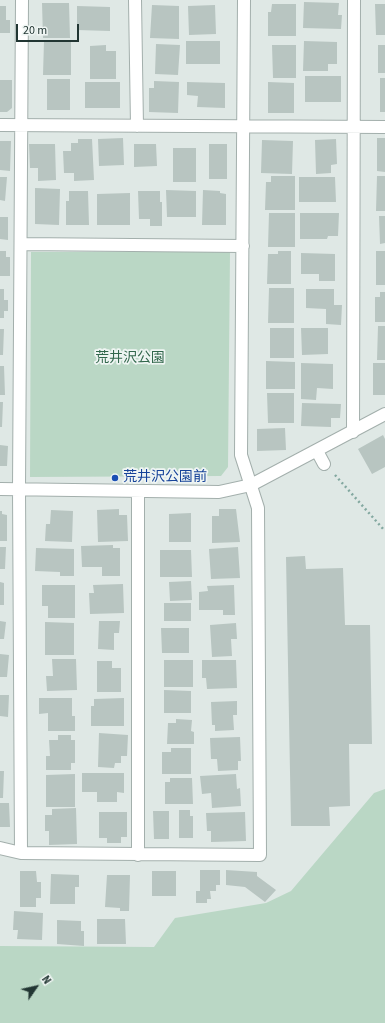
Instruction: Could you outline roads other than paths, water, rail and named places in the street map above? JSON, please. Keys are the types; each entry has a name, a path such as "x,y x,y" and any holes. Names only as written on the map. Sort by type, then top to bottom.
{"street":[{"path":"20,854 19,489 22,0"},
{"path":"135,0 137,126"},
{"path":"0,848 20,854 260,855 258,508 241,455 244,0"},
{"path":"353,432 354,0"},
{"path":"0,125 385,127"},
{"path":"21,244 243,246"},
{"path":"0,490 19,489 138,493 219,492 251,486 385,414"},
{"path":"317,451 324,464"},
{"path":"138,493 138,855"}],"place":[{"name":"荒井沢公園前","path":"115,478"}],"park label":[{"name":"荒井沢公園","path":"130,359"}]}
